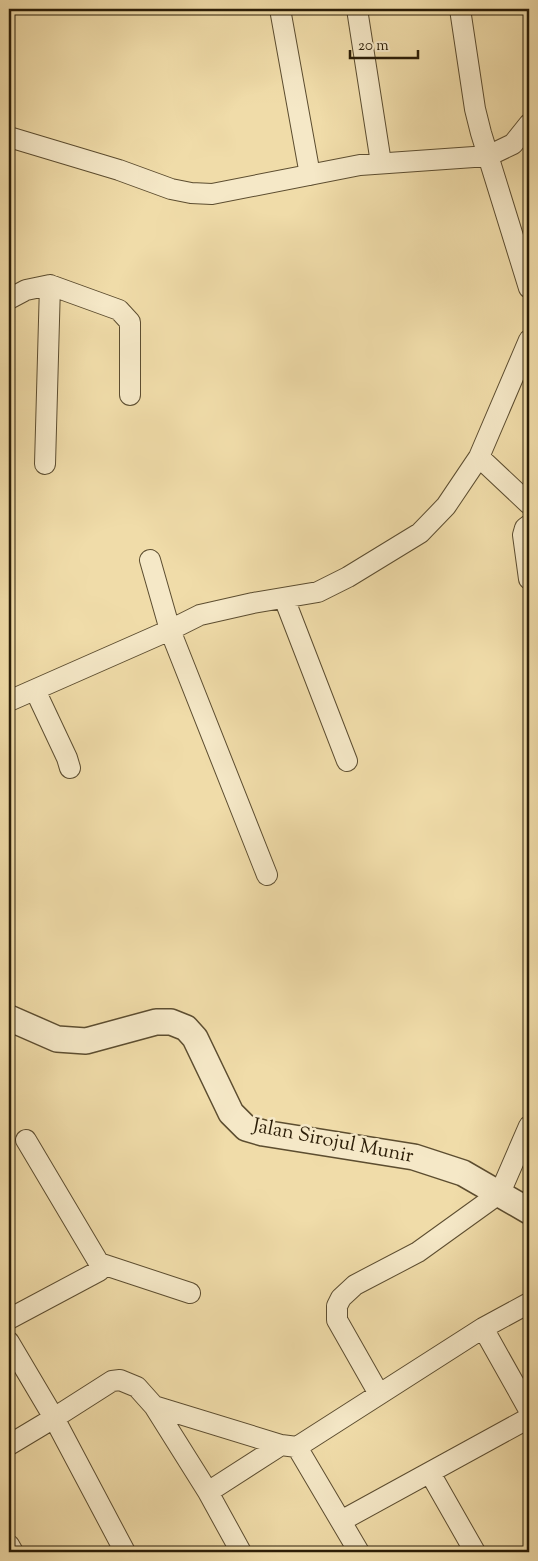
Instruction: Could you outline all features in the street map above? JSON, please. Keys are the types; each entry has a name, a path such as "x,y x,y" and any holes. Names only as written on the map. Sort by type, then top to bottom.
{"street":[{"path":"280,9 310,174"},
{"path":"357,9 381,163"},
{"path":"460,9 475,109 529,288"},
{"path":"9,137 119,170 171,189 191,193 212,194 360,165 488,156 513,144 529,124"},
{"path":"9,300 26,290 50,285 119,310 130,322 130,395"},
{"path":"45,464 50,285"},
{"path":"9,702 200,615 318,592 348,577 420,533 446,506 479,457 529,340"},
{"path":"479,457 529,504"},
{"path":"529,525 525,528 522,535 529,579"},
{"path":"150,560 170,630 267,876"},
{"path":"284,598 346,762"},
{"path":"35,690 70,768"},
{"name":"Jalan Sirojul Munir","path":"9,1018 57,1039 86,1041 156,1022 171,1022 186,1028 196,1038 231,1113 246,1128 263,1133 414,1157 463,1173 529,1211"},
{"path":"379,1394 337,1320 337,1306 341,1298 355,1285 418,1252 500,1193 529,1126"},
{"path":"26,1140 99,1267 190,1293"},
{"path":"9,1319 99,1267"},
{"path":"208,1492 379,1394 482,1328 529,1303"},
{"path":"482,1328 529,1410"},
{"path":"9,1342 54,1418 124,1552"},
{"path":"9,1445 112,1381 120,1380 137,1387 154,1406 208,1492 241,1552"},
{"path":"154,1406 289,1446 341,1521 359,1552"},
{"path":"341,1521 529,1418"},
{"path":"430,1473 475,1552"},
{"path":"9,1545 13,1552"}]}
